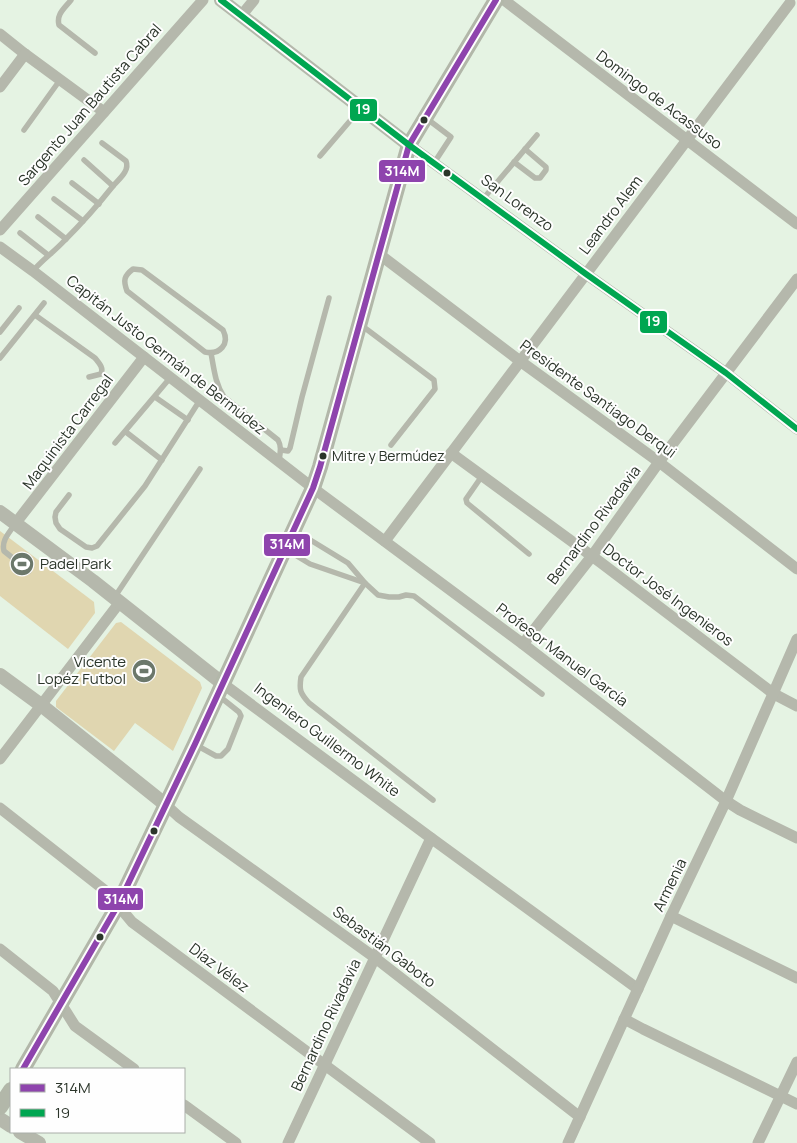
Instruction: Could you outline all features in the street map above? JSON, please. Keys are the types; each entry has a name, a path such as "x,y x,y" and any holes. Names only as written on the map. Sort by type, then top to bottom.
{"main road":[{"path":"25,1068 118,905 195,744 313,488 409,145 496,0"}],"street":[{"name":"Sargento Juan Bautista Cabral","path":"0,230 202,0"},
{"name":"San Lorenzo","path":"221,0 409,145 726,373 797,428"},
{"path":"241,16 254,0"},
{"name":"Domingo de Acassuso","path":"504,0 797,224"},
{"name":"Leandro Alem","path":"385,541 791,4"},
{"path":"0,34 104,112"},
{"path":"0,87 25,54"},
{"name":"Capitán Justo Germán de Bermúdez","path":"0,247 170,378 280,456 313,488"},
{"name":"Presidente Santiago Derqui","path":"379,254 659,462 797,569"},
{"name":"Bernardino Rivadavia","path":"523,644 592,556 659,462 797,279"},
{"name":"Maquinista Carregal","path":"15,524 144,357"},
{"name":"Doctor José Ingenieros","path":"451,453 592,556 774,694 797,706"},
{"name":"Profesor Manuel García","path":"313,488 523,644 726,801 740,810 797,838"},
{"name":"Ingeniero Guillermo White","path":"0,512 117,600 220,689 431,838 638,989"},
{"path":"0,759 117,600"},
{"name":"Armenia","path":"568,1143 671,916 726,801 797,639"},
{"path":"0,675 166,806"},
{"name":"Sebastián Gaboto","path":"166,806 374,957 580,1117"},
{"name":"Díaz Vélez","path":"0,808 107,892 132,922 430,1143"},
{"name":"Bernardino Rivadavia","path":"288,1143 431,838"},
{"path":"671,916 797,978"},
{"path":"0,950 53,991 75,1026 133,1068"},
{"path":"624,1019 797,1104"},
{"path":"758,1143 797,1062"},
{"path":"185,1106 236,1143"},
{"path":"22,1133 38,1143"}],"lane":[{"path":"71,0 58,16 58,21 60,25 95,53"},
{"path":"24,130 60,80"},
{"path":"320,156 362,108"},
{"path":"425,118 451,137 434,163"},
{"path":"484,199 537,135"},
{"path":"33,271 99,204 127,169 126,161 102,143"},
{"path":"514,162 535,178 540,178 546,170 545,165 525,149"},
{"path":"84,160 113,186"},
{"path":"72,183 99,204"},
{"path":"54,199 83,221"},
{"path":"38,217 66,239"},
{"path":"20,233 48,255"},
{"path":"134,269 142,270 223,330 225,340 223,346 217,352 211,353 205,352 127,291 124,284 128,273 134,269"},
{"path":"280,456 290,448 329,298"},
{"path":"0,358 44,303"},
{"path":"0,332 19,308"},
{"path":"35,315 95,358 101,366 101,374 88,377"},
{"path":"360,323 434,380 435,389 391,445"},
{"path":"211,353 216,380 224,398 278,440 280,456"},
{"path":"115,443 170,378"},
{"path":"155,397 188,420"},
{"path":"69,495 56,512 56,523 60,529 86,547 92,548 97,546 145,486 200,400"},
{"path":"126,432 162,460"},
{"path":"117,600 200,469"},
{"path":"482,476 466,499 467,503 529,554"},
{"path":"15,524 4,542 4,550 30,571"},
{"path":"294,530 348,563 365,583 378,594 389,597 414,596 542,694"},
{"path":"285,549 310,564 365,583"},
{"path":"365,583 301,677 299,687 309,702 433,800"},
{"path":"195,744 216,756 221,756 228,749 241,716 220,689"}],"shaded area":[{"name":"Padel Park","path":"0,531 94,602 95,613 68,649 0,596"},
{"path":"121,622 200,682 202,688 173,751 135,723 114,751 56,707 56,701 116,623"}],"transit line":[{"name":"19","path":"221,0 409,145 726,373 797,429"},
{"name":"314M","path":"24,1068 118,905 195,744 313,488 409,145 496,0"}],"place":[{"name":"Mitre y Bermúdez","path":"323,456"},
{"name":"Padel Park","path":"22,564"},
{"name":"Vicente Lopéz Futbol","path":"144,671"}]}
